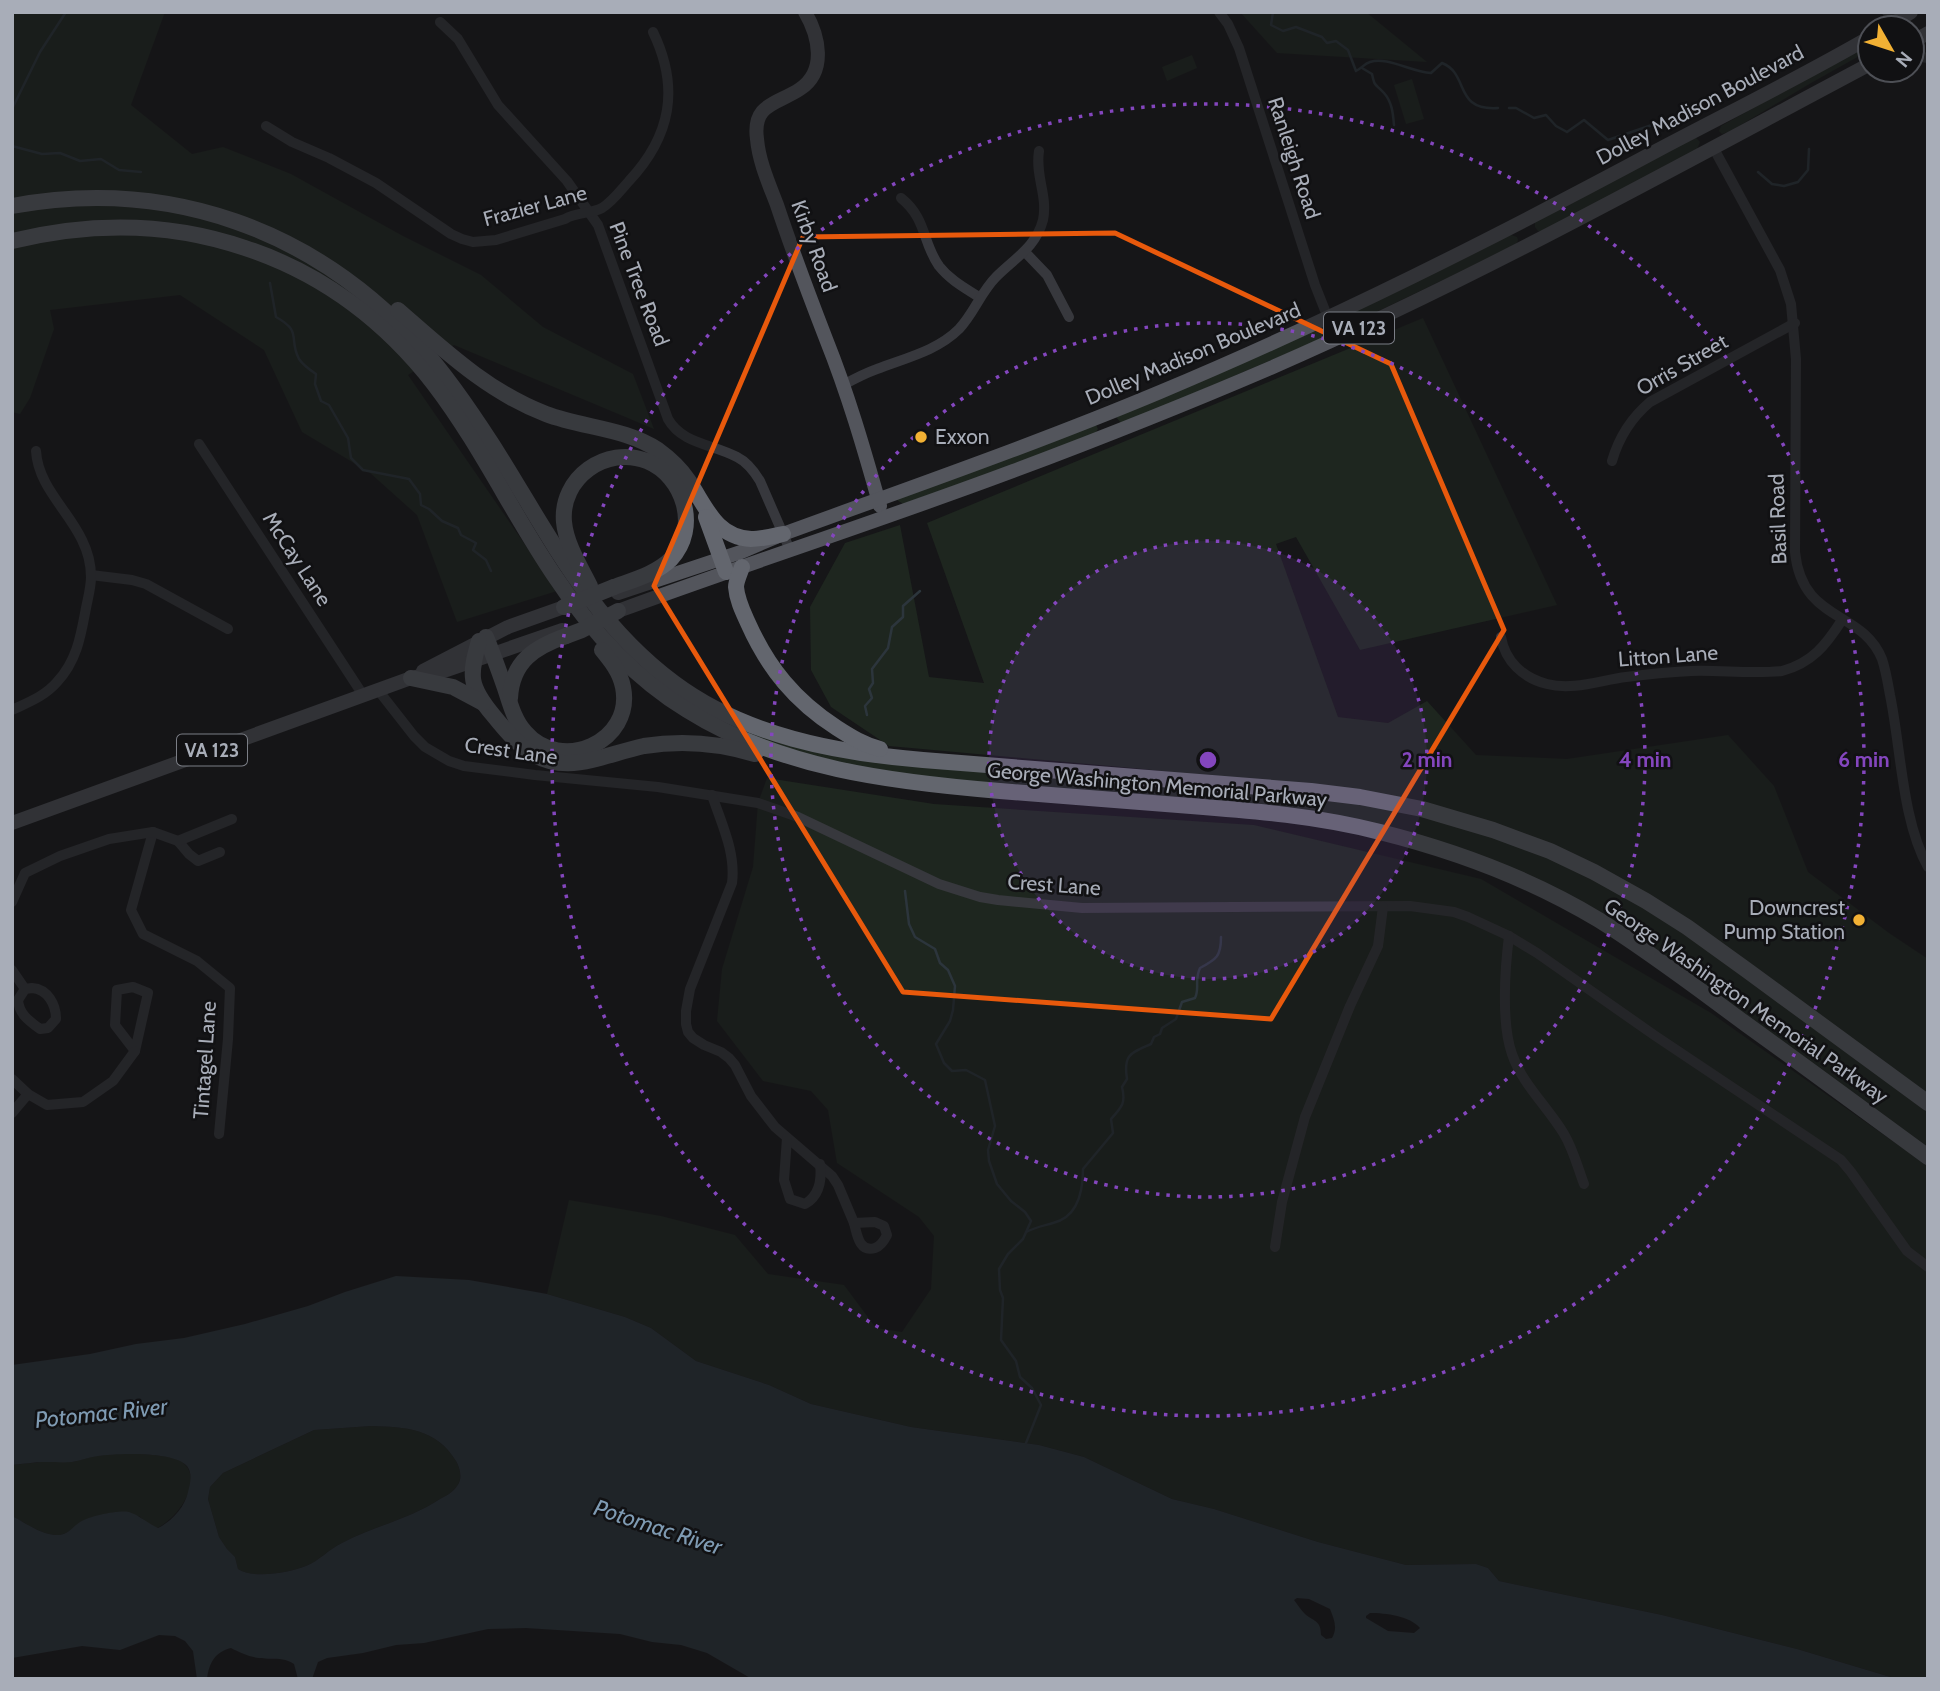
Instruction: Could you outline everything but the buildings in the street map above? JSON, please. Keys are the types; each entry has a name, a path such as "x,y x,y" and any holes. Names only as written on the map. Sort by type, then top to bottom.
{"highway":[{"name":"George Washington Memorial Parkway","path":"12,206 82,198 116,198 149,201 230,219 295,246 366,295 429,357 460,396 567,567 619,614 635,651 675,684 708,705 774,732 873,755 1311,791 1422,809 1493,830 1550,851 1646,901 1748,971 1928,1103"},
{"name":"George Washington Memorial Parkway","path":"12,241 99,227 131,226 173,231 214,239 262,254 330,288 388,333 434,384 553,574 601,637 624,661 662,693 690,712 735,736 764,749 813,764 863,775 938,786 1305,817 1377,831 1452,852 1532,885 1598,920 1657,959 1928,1157"},
{"path":"295,246 327,261 371,289 469,372 504,395 556,418 625,435 655,448 679,468 711,519 728,533 752,539 783,534"},
{"path":"510,700 513,680 526,658 564,633 582,630 619,614 576,558 568,540 564,526 564,506 572,486 590,467 610,458 636,458 656,465 672,479 684,501 686,517 681,544 669,561 644,576 616,590 565,607"},
{"path":"699,499 723,566"},
{"path":"742,566 736,585 738,600 770,665 792,693 826,721 870,747 923,760"},
{"path":"482,639 493,654 519,724 528,736 546,748 563,752 581,750 600,741 613,728 622,710 624,695 620,676 588,632 553,574"},
{"path":"482,639 473,661 473,680 483,703 521,747 537,757 554,762 583,762 643,747 687,743 719,746 769,759 813,764"},
{"path":"411,678 453,687 483,703"}],"main road":[{"name":"Kirby Road","path":"806,12 817,44 817,68 802,88 765,108 757,123 757,142 802,278 843,385 884,517"},
{"name":"Dolley Madison Boulevard","path":"619,614 723,566 783,534 1103,416 1328,318 1523,222 1856,44"},
{"name":"Dolley Madison Boulevard","path":"616,590 723,566 742,566 790,550 1013,471 1243,379 1337,337 1532,242 1856,71"},
{"path":"1702,127 1713,147"},
{"path":"1523,222 1532,242"},
{"path":"1328,318 1337,337"},
{"path":"1103,416 1111,434"},
{"name":"VA 123","path":"411,678 514,624 565,607"},
{"name":"VA 123","path":"12,823 411,678 447,670 564,633"}],"street":[{"name":"Ranleigh Road","path":"1219,12 1239,48 1328,318"},
{"name":"Pine Tree Road","path":"440,22 458,38 498,105 561,173 589,211 606,243 673,428 686,438 736,456 746,463 760,481 790,550"},
{"name":"Frazier Lane","path":"266,126 292,142 368,178 451,234 473,242 496,240 601,208 636,174 649,157 667,113 669,81 664,57 653,32"},
{"name":"Basil Road","path":"1713,147 1780,270 1791,304 1796,359 1796,565 1806,589 1813,598 1866,636 1881,659 1894,710 1916,842 1928,867"},
{"path":"843,385 873,370 940,344 969,317 979,297 1002,270 1034,242 1043,217 1043,191 1037,164 1039,151"},
{"path":"901,198 916,213 939,265 958,285 979,297"},
{"path":"1025,252 1047,275 1069,317"},
{"name":"Orris Street","path":"1612,461 1626,428 1650,402 1794,323"},
{"name":"McCay Lane","path":"199,444 363,695"},
{"path":"12,710 48,691 67,670 79,643 91,575 81,536 43,479 36,451"},
{"path":"91,575 146,584 228,629"},
{"name":"Litton Lane","path":"1501,636 1506,654 1521,671 1546,684 1572,687 1691,671 1782,671 1796,667 1816,655 1842,620"},
{"name":"Crest Lane","path":"378,690 419,741 436,755 449,761 464,766 658,787 758,803 782,810 939,884 998,900 1082,908 1410,906 1454,912 1509,936 1537,953 1841,1160 1907,1251 1928,1267"},
{"path":"712,795 730,849 732,883 690,989 685,1011 686,1024 693,1038 721,1052 735,1065 751,1096 775,1127 832,1175 854,1223"},
{"path":"178,841 232,819"},
{"path":"16,906 25,873 60,856 109,839 153,832 178,841 198,861 220,852"},
{"name":"Tintagel Lane","path":"153,832 131,909 143,934 197,961 230,988 219,1134"},
{"path":"1275,1247 1282,1202 1301,1130 1341,1027 1378,946 1383,907"},
{"path":"1509,936 1506,1023 1512,1055 1524,1077 1564,1133 1584,1184"},
{"path":"12,970 25,989"},
{"path":"12,1079 28,1094 47,1105 83,1102 113,1081 135,1051 148,993 133,987 117,990 115,1025 135,1051"},
{"path":"12,1113 28,1094"},
{"path":"787,1138 784,1180 790,1199 805,1204 816,1196 820,1183 820,1164"}],"highlighted area":[{"path":"1115,233 1391,364 1504,630 1271,1019 903,992 654,586 803,237"}],"shaded area":[{"path":"12,12 165,12 131,105 192,154 223,147 291,174 403,236 481,275 543,327 633,374 654,429 454,345 408,375 557,591 457,622 417,515 369,472 302,432 264,350 180,295 50,310 54,329 30,398 20,414 12,412"},
{"path":"1240,12 1366,12 1427,62 1277,53"},
{"path":"1856,51 1856,58 1729,132 1722,134 1719,131 1721,126"},
{"path":"1192,55 1197,68 1167,81 1162,67"},
{"path":"1412,79 1424,119 1406,124 1394,85"},
{"path":"1695,137 1700,142 1697,149 1543,231 1538,231 1535,227 1535,220"},
{"path":"1508,234 1517,237 1516,245 1347,326 1340,322 1341,318"},
{"path":"1423,318 1557,605 1360,650 1296,537 1276,544 1338,717 1388,723 1427,701 1476,755 1567,759 1728,735 1774,786 1808,872 1928,959 1928,1095 1606,870 1390,796 1143,769 889,746 831,707 811,670 810,607 845,543 900,525 929,677 984,683 927,523"},
{"path":"1318,328 1323,338 1122,424 1116,417"},
{"path":"1096,425 1096,432 1041,455 903,504 897,500 897,498"},
{"path":"701,707 776,738 1355,800 1439,817 1557,861 1630,897 1711,950 1928,1109 1928,1149 1650,947 1393,829 904,776 821,761 748,738"},
{"path":"767,778 934,804 1254,825 1481,879 1711,1013 1928,1166 1928,1679 1897,1679 1797,1649 1662,1615 1499,1581 1488,1568 1476,1564 1406,1565 1318,1542 1214,1509 1172,1499 1084,1457 1039,1445 911,1427 811,1404 769,1385 696,1361 651,1328 625,1317 547,1294 569,1200 661,1216 735,1235 768,1274 844,1285 876,1328 902,1332 931,1289 934,1236 919,1217 837,1163 828,1110 811,1091 763,1081 717,1021 722,969 753,867 758,803"},
{"path":"371,1426 408,1429 439,1442 459,1467 457,1486 428,1506 342,1543 306,1566 271,1574 253,1574 238,1569 235,1557 219,1537 208,1499 210,1487 223,1473 314,1430"},
{"path":"124,1453 170,1457 182,1462 189,1470 191,1479 186,1498 173,1516 157,1528 139,1516 72,1529 58,1535 42,1532 12,1516 12,1465 73,1462"}],"water":[{"name":"Potomac River","path":"396,1276 469,1280 547,1294 625,1317 651,1328 696,1361 769,1385 811,1404 911,1427 1039,1445 1084,1457 1172,1499 1214,1509 1318,1542 1406,1565 1476,1564 1488,1568 1499,1581 1662,1615 1797,1649 1897,1679 752,1679 707,1653 681,1645 652,1642 620,1634 526,1628 488,1629 424,1643 396,1645 327,1658 318,1662 312,1679 298,1679 294,1664 290,1662 255,1657 231,1648 214,1659 207,1679 197,1679 193,1651 185,1641 175,1636 159,1635 120,1650 82,1646 12,1658 12,1516 39,1531 57,1535 85,1520 118,1512 133,1513 158,1528 181,1508 186,1498 190,1472 180,1461 145,1454 106,1455 72,1462 12,1465 12,1365 184,1338 308,1306","holes":["371,1426 408,1429 439,1442 459,1467 457,1486 428,1506 342,1543 306,1566 271,1574 253,1574 238,1569 235,1557 219,1537 208,1499 210,1487 223,1473 314,1430","1309,1599 1330,1609 1335,1627 1332,1638 1326,1639 1321,1635 1319,1624 1305,1614 1294,1600","1370,1613 1397,1616 1420,1628 1414,1633 1388,1631 1366,1616"]}],"waterway":[{"path":"12,109 40,52 66,12"},
{"path":"1273,12 1271,25 1283,31 1296,27 1322,37 1327,43 1336,41 1348,50 1356,71 1368,63 1384,61 1431,73 1442,63 1451,68 1474,104 1498,108"},
{"path":"1362,68 1372,74 1375,84 1389,100 1394,125"},
{"path":"1509,108 1516,108 1534,118 1546,115 1556,126 1567,132 1584,120 1608,140 1655,124 1666,128"},
{"path":"12,146 42,154 60,153 80,161 101,159 119,170 141,172"},
{"path":"1758,172 1772,184 1784,186 1798,182 1808,170 1809,149"},
{"path":"270,283 276,317 292,331 299,359 316,374 315,384 321,401 329,405 348,438 351,458 363,470 409,479 420,494 421,505 442,521 458,528 461,535 476,543 473,550 486,560 491,571"},
{"path":"867,715 865,706 872,698 869,689 873,683 872,669 888,648 892,627 903,617 903,606 920,591"},
{"path":"905,891 909,924 915,937 935,949 940,963 948,970 955,986 950,1021 936,1044 944,1063 952,1071 966,1070 985,1080 995,1126 988,1150 989,1161 997,1184 1031,1221 1023,1239 1008,1254 999,1269 1003,1298 1001,1340 1016,1361 1020,1377 1032,1388 1041,1405 1026,1443"},
{"path":"1026,1232 1061,1220 1073,1209 1080,1195 1083,1169 1113,1133 1111,1119 1123,1101 1122,1087 1127,1079 1128,1059 1134,1052 1151,1044 1162,1028 1176,1019 1182,1002 1195,998 1200,968 1217,956 1221,937"}],"place":[{"name":"Exxon","path":"921,437"},
{"name":"Downcrest Pump Station","path":"1859,920"}]}
